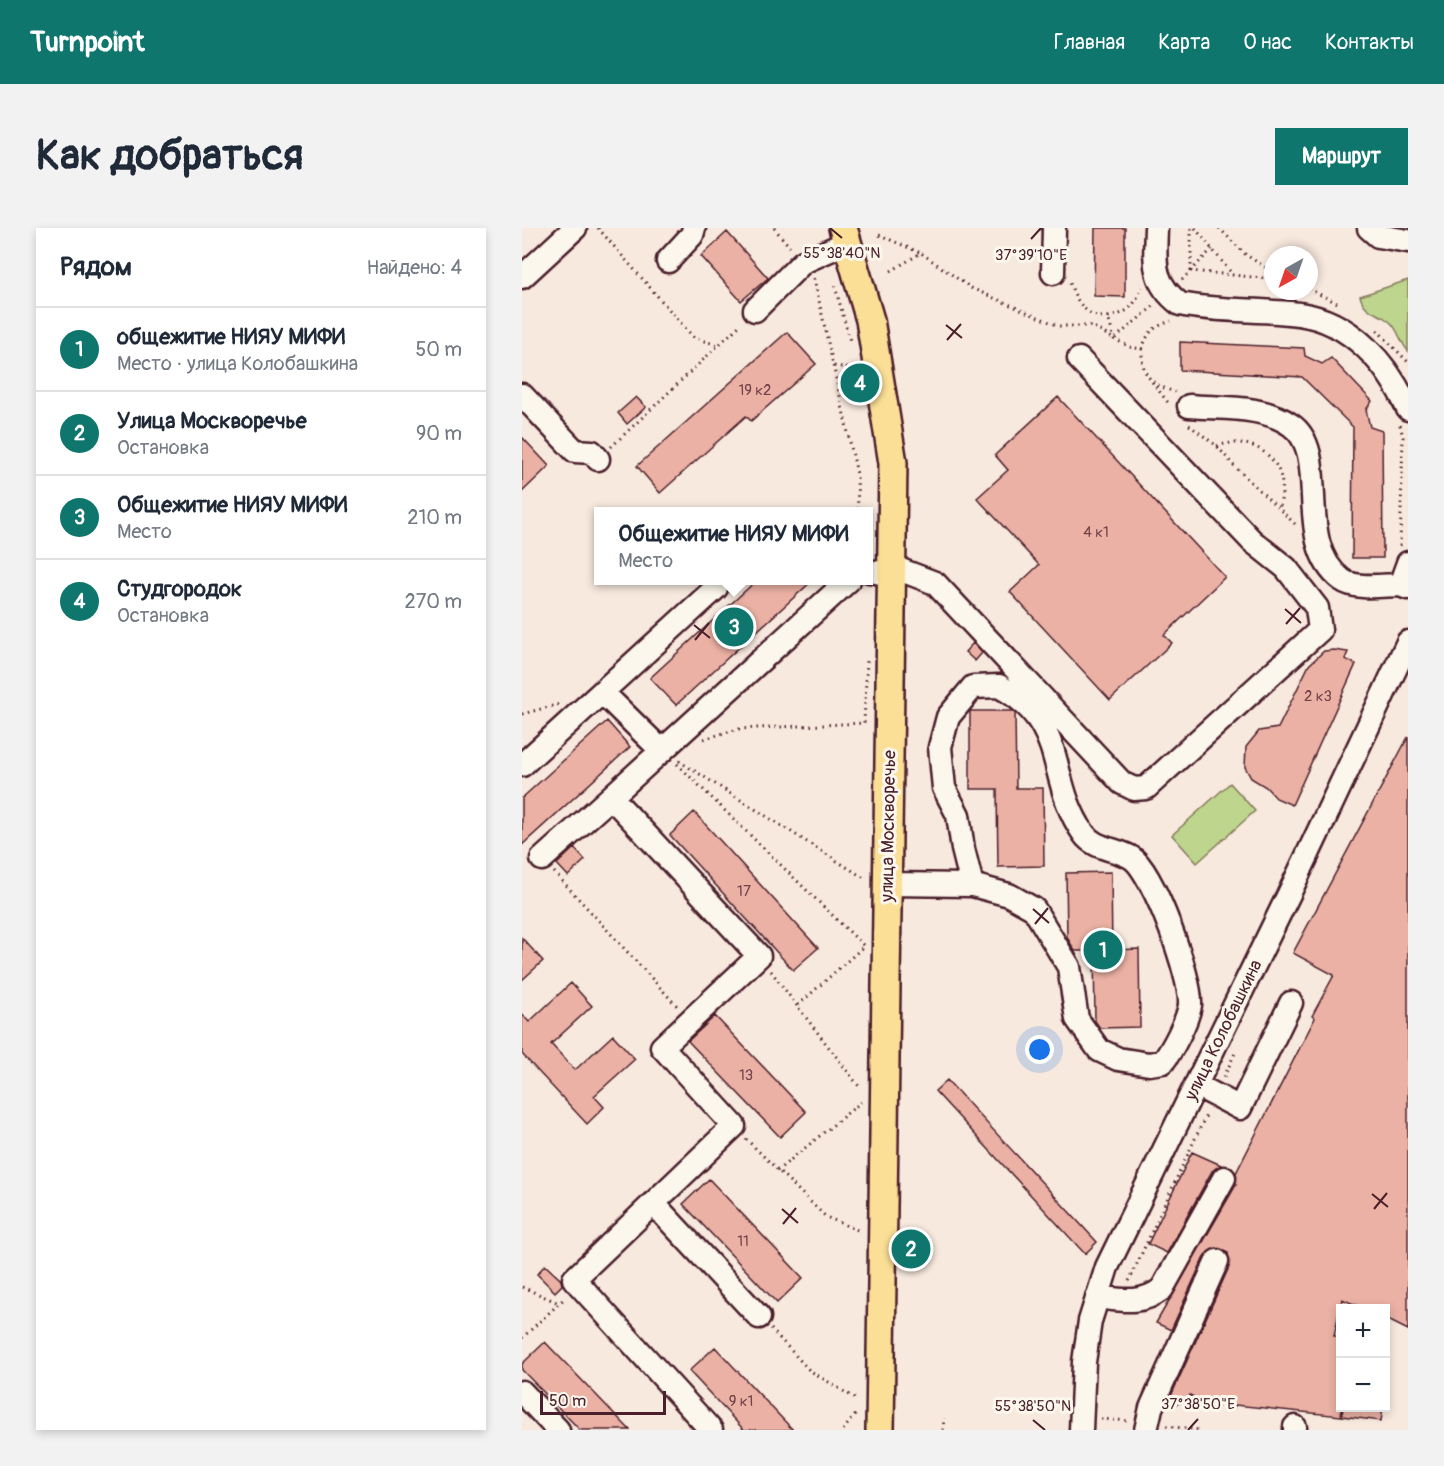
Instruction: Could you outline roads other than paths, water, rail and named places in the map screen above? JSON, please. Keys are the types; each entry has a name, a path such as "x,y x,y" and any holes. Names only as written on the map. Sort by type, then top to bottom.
{"main road":[{"name":"улица Москворечье","path":"845,235 868,312 893,463 885,571 876,881 880,1430"}],"street":[{"path":"522,277 575,228"},
{"path":"668,261 692,235 694,228"},
{"path":"1053,273 1054,228"},
{"path":"1156,228 1155,260 1158,280 1168,295 1180,304 1196,308 1301,314 1330,323 1362,344 1383,364 1403,411"},
{"path":"1369,228 1378,236 1408,241"},
{"path":"755,310 803,262 845,235"},
{"path":"885,571 935,583 1122,783 1134,789 1146,788 1320,630 1317,608 1286,568 1252,541 1079,359"},
{"path":"522,395 575,451 592,452 598,459"},
{"path":"1182,412 1269,413 1293,426 1308,448 1316,537 1326,560 1343,581 1369,586 1404,586 1403,559"},
{"path":"542,859 844,585"},
{"path":"522,765 716,588"},
{"name":"улица Колобашкина","path":"1089,1424 1084,1362 1090,1321 1107,1267 1203,1086 1408,642"},
{"path":"972,885 958,815 944,788 940,747 948,717 973,687 999,686 1020,697 1041,719 1053,748 1065,801 1085,837 1134,859 1159,899 1178,950 1190,1004 1171,1051 1163,1062"},
{"path":"602,692 662,751"},
{"path":"612,797 759,956 662,1047 734,1126 574,1279 711,1430"},
{"path":"876,881 972,885 1008,895 1034,909 1069,967 1077,1019 1099,1050 1118,1059 1149,1064 1163,1062 1240,1108 1290,1003"},
{"path":"1097,1297 1136,1302 1149,1299 1162,1289 1224,1178"},
{"path":"653,1203 759,1317"},
{"path":"1146,1430 1151,1408 1217,1261"},
{"path":"522,1392 558,1430"}],"place":[{"name":"Студгородок","path":"860,383"},
{"name":"Общежитие НИЯУ МИФИ","path":"734,627"},
{"name":"общежитие НИЯУ МИФИ","path":"1103,950"},
{"name":"Улица Москворечье","path":"911,1249"}]}
